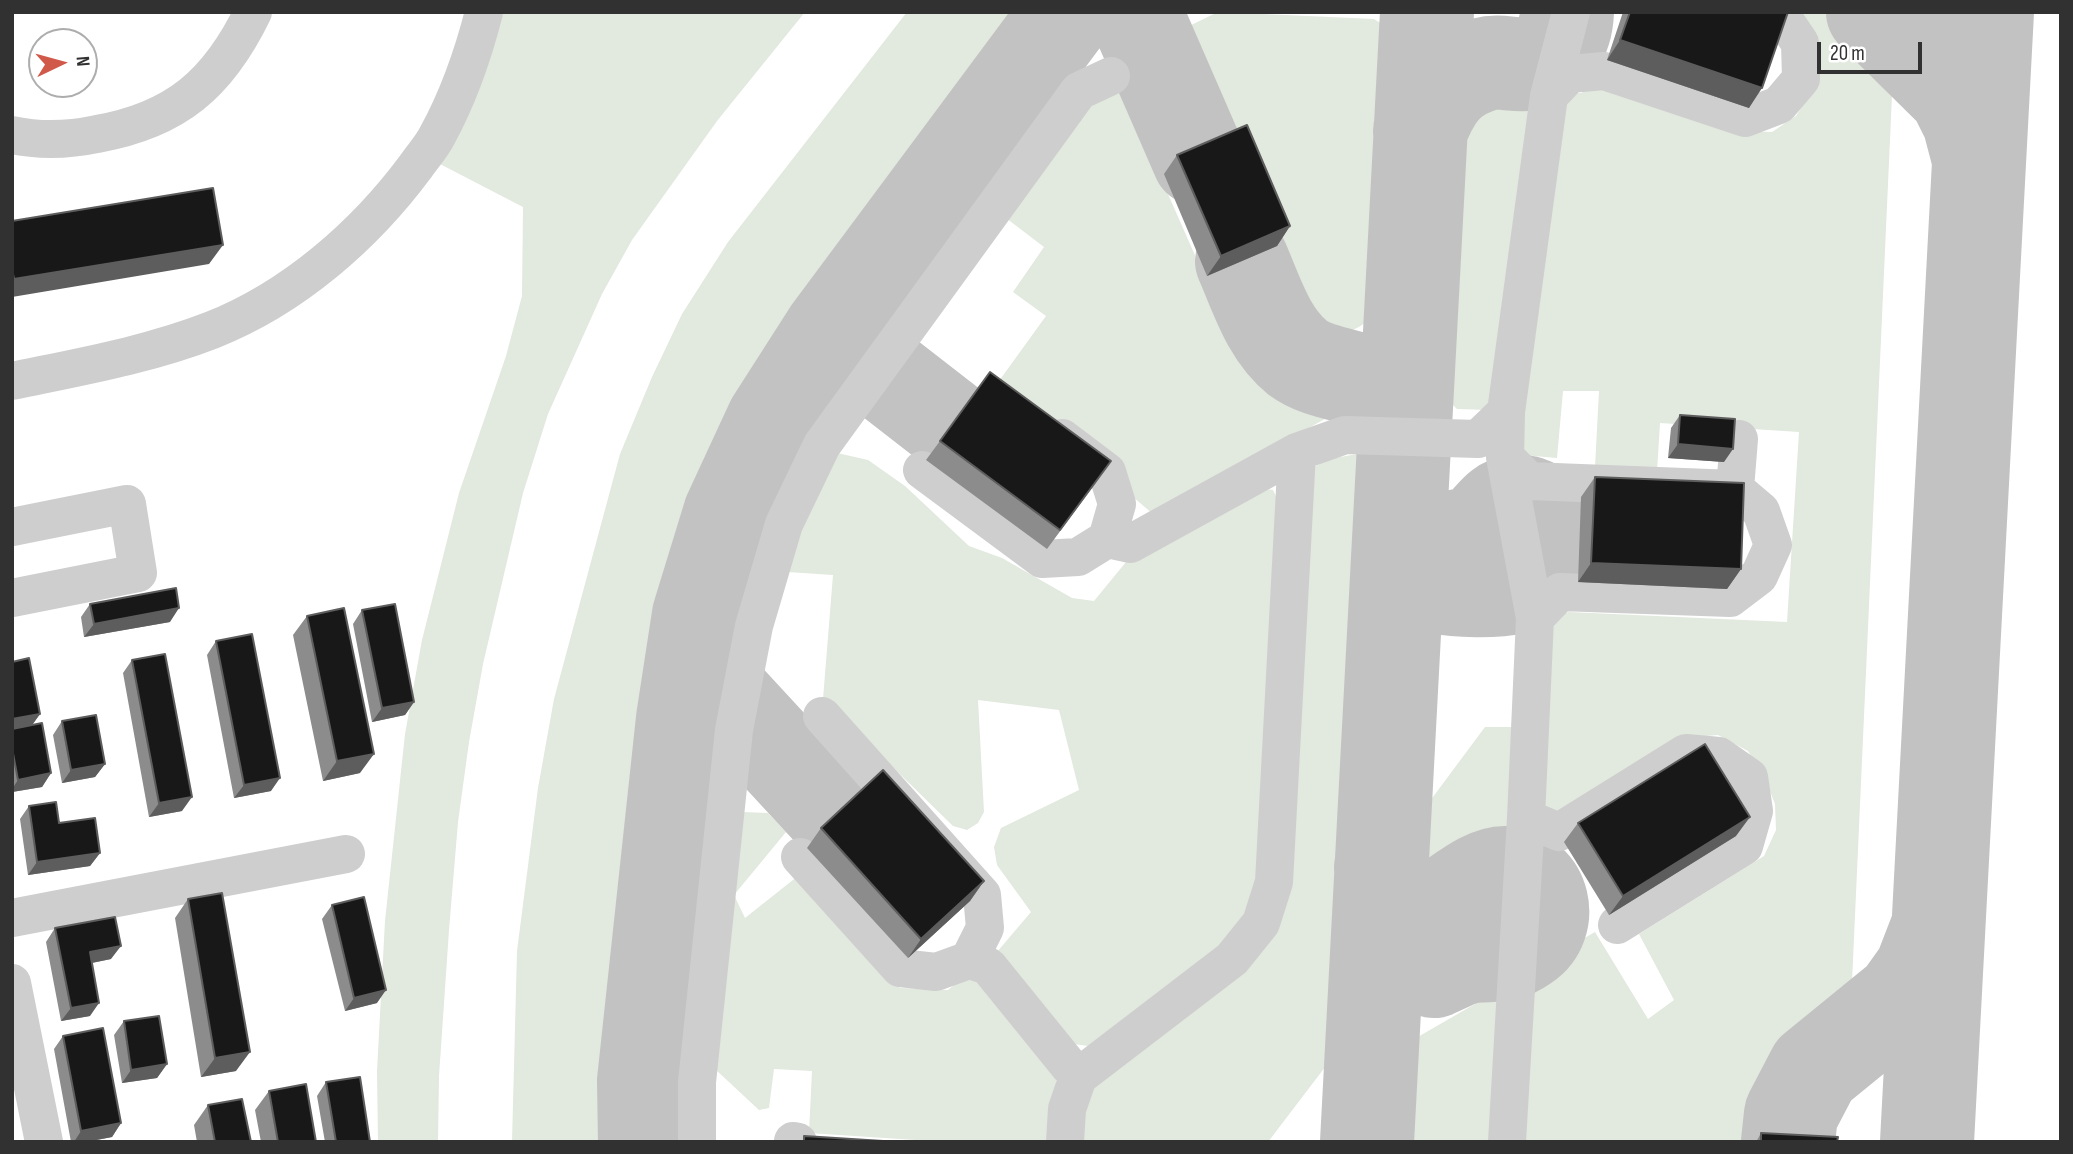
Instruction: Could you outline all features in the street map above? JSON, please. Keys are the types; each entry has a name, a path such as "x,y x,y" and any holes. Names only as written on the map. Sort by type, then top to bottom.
{"lane":[{"path":"211,78 243,33 254,12"},
{"path":"12,135 32,139 81,137 128,129 174,109 211,78 272,12"},
{"path":"12,381 139,354 213,330 272,300 331,257 392,198 437,137 471,63 484,12"},
{"path":"1507,1142 1535,618 1506,457 1506,412 1549,96 1571,12"},
{"path":"1549,96 1570,74 1604,71 1745,118 1779,105 1801,79 1800,43 1781,15 1772,12"},
{"path":"697,1142 697,1082 734,730 754,626 784,524 821,445 1079,91 1111,76"},
{"path":"1107,539 1130,544 1297,452 1345,435 1478,439 1506,412"},
{"path":"922,470 1042,559 1078,557 1107,539 1117,504 1107,472 1031,415"},
{"path":"1735,489 1739,439"},
{"path":"1065,1142 1067,1109 1078,1077 1232,959 1261,923 1273,882 1297,452"},
{"path":"1506,457 1529,481 1735,489 1761,511 1773,545 1759,576 1730,598 1560,592 1535,618"},
{"path":"12,527 127,504 138,573 12,598"},
{"path":"822,716 982,895 985,928 969,960"},
{"path":"1526,818 1559,832 1686,753 1720,756 1749,778 1754,811 1744,846 1617,925"},
{"path":"12,918 346,854"},
{"path":"800,857 901,968 936,972 969,960 988,966 1078,1077"},
{"path":"12,983 44,1142"}],"shaded area":[{"path":"500,12 805,12 717,121 632,240 602,294 548,414 523,493 483,664 469,742 458,822 449,930 439,1076 438,1142 378,1142 377,1071 385,921 405,734 422,640 459,493 506,356 522,296 523,207 440,164"},
{"path":"907,12 1015,12 775,335 710,460 676,547 662,592 643,684 604,1051 598,1142 512,1142 517,951 538,788 554,699 620,454 682,314 728,242"},
{"path":"1218,12 1374,19 1388,28 1372,318 1354,330 1331,330 1307,313 1183,29"},
{"path":"1801,12 1826,12 1892,95 1852,982 1776,1059 1755,1095 1750,1114 1748,1142 1518,1142 1525,972 1595,932 1648,1019 1674,1000 1639,934 1764,856 1776,830 1775,804 1764,776 1748,751 1718,735 1683,738 1550,816 1538,801 1550,617 1569,612 1787,622 1799,432 1660,423 1657,471 1595,467 1599,391 1563,391 1557,458 1512,454 1561,94 1582,93 1589,79 1742,131 1772,132 1796,116 1810,94"},
{"path":"1123,92 1238,353 1258,377 1278,393 1330,416 1154,515 999,381 1046,316 1013,292 1044,247 1002,215 1091,101"},
{"path":"1537,98 1491,410 1457,409 1451,403 1464,146 1473,108 1487,103"},
{"path":"837,453 868,460 905,486 969,546 1002,558 1072,598 1094,601 1126,562 1258,488 1273,490 1279,503 1257,895 1225,948 1088,1046 1074,1044 997,952 1031,912 997,865 994,847 1001,828 1079,790 1059,710 978,700 984,812 978,823 967,830 953,826 823,699 833,575 788,572 796,531"},
{"path":"1363,453 1335,1054 1268,1142 1080,1142 1081,1113 1097,1080 1249,962 1314,467 1329,459"},
{"path":"1485,727 1514,727 1512,829 1460,863 1449,868 1432,869 1424,861 1427,805"},
{"path":"742,812 768,813 786,832 734,895 745,918 798,876 900,988 948,990 964,977 978,977 1050,1063 1060,1092 1051,1142 946,1142 809,1133 812,1071 774,1069 769,1108 759,1110 715,1069"},
{"path":"1501,989 1496,1142 1412,1142 1416,1038"}],"building":[{"path":"1630,12 1788,12 1762,88 1620,40"},
{"path":"1247,125 1290,226 1221,256 1177,155"},
{"path":"213,188 223,245 14,279 12,221"},
{"path":"990,372 1111,461 1060,530 940,441"},
{"path":"1680,415 1735,419 1733,449 1678,444"},
{"path":"1595,477 1744,483 1741,569 1591,563"},
{"path":"176,588 179,608 94,624 90,604"},
{"path":"395,604 414,702 382,708 362,610"},
{"path":"344,608 374,754 337,761 307,616"},
{"path":"252,634 280,778 244,785 216,641"},
{"path":"165,654 192,797 159,803 132,660"},
{"path":"29,658 40,714 12,719 12,662"},
{"path":"96,715 105,764 71,770 62,721"},
{"path":"42,723 51,773 18,780 12,748 12,729"},
{"path":"1705,744 1750,817 1623,896 1578,823"},
{"path":"883,770 984,881 921,939 821,828"},
{"path":"56,802 59,823 95,818 100,853 37,862 29,806"},
{"path":"222,893 250,1052 215,1058 188,899"},
{"path":"364,897 386,990 354,998 332,905"},
{"path":"115,917 121,946 90,952 99,1003 71,1008 55,928"},
{"path":"159,1016 167,1064 131,1070 124,1021"},
{"path":"103,1028 121,1123 81,1131 63,1036"},
{"path":"360,1077 370,1142 336,1142 326,1082"},
{"path":"306,1084 316,1142 278,1142 269,1091"},
{"path":"242,1099 251,1142 215,1142 208,1105"},
{"path":"1761,1133 1838,1137 1837,1142 1761,1142"},
{"path":"804,1136 899,1142 804,1142"}],"taxiway":[{"path":"645,1142 644,1081 683,719 699,615 730,514 773,421 830,332 1068,12"},
{"path":"1135,12 1199,159"},
{"path":"1367,1142 1427,12"},
{"path":"1420,131 1443,88 1461,74 1485,64 1528,64 1545,58 1561,38 1567,12"},
{"path":"1873,12 1955,93 1969,121 1979,159"},
{"path":"1927,1142 1987,12"},
{"path":"1242,261 1264,313 1288,348 1310,365 1380,388 1399,406 1405,426"},
{"path":"830,332 951,426"},
{"path":"1399,542 1410,569 1423,582 1459,590 1492,590 1520,586 1537,573 1547,547 1548,533 1539,510 1529,503 1514,502 1502,506 1476,531 1455,537"},
{"path":"692,661 838,819"},
{"path":"1381,868 1393,904 1411,918 1431,912 1478,882 1498,874 1520,876 1530,882 1537,891 1542,913 1540,925 1525,944 1506,953 1464,958 1434,971"},
{"path":"1788,1142 1791,1114 1814,1070 1901,999 1921,971 1938,927"}]}
